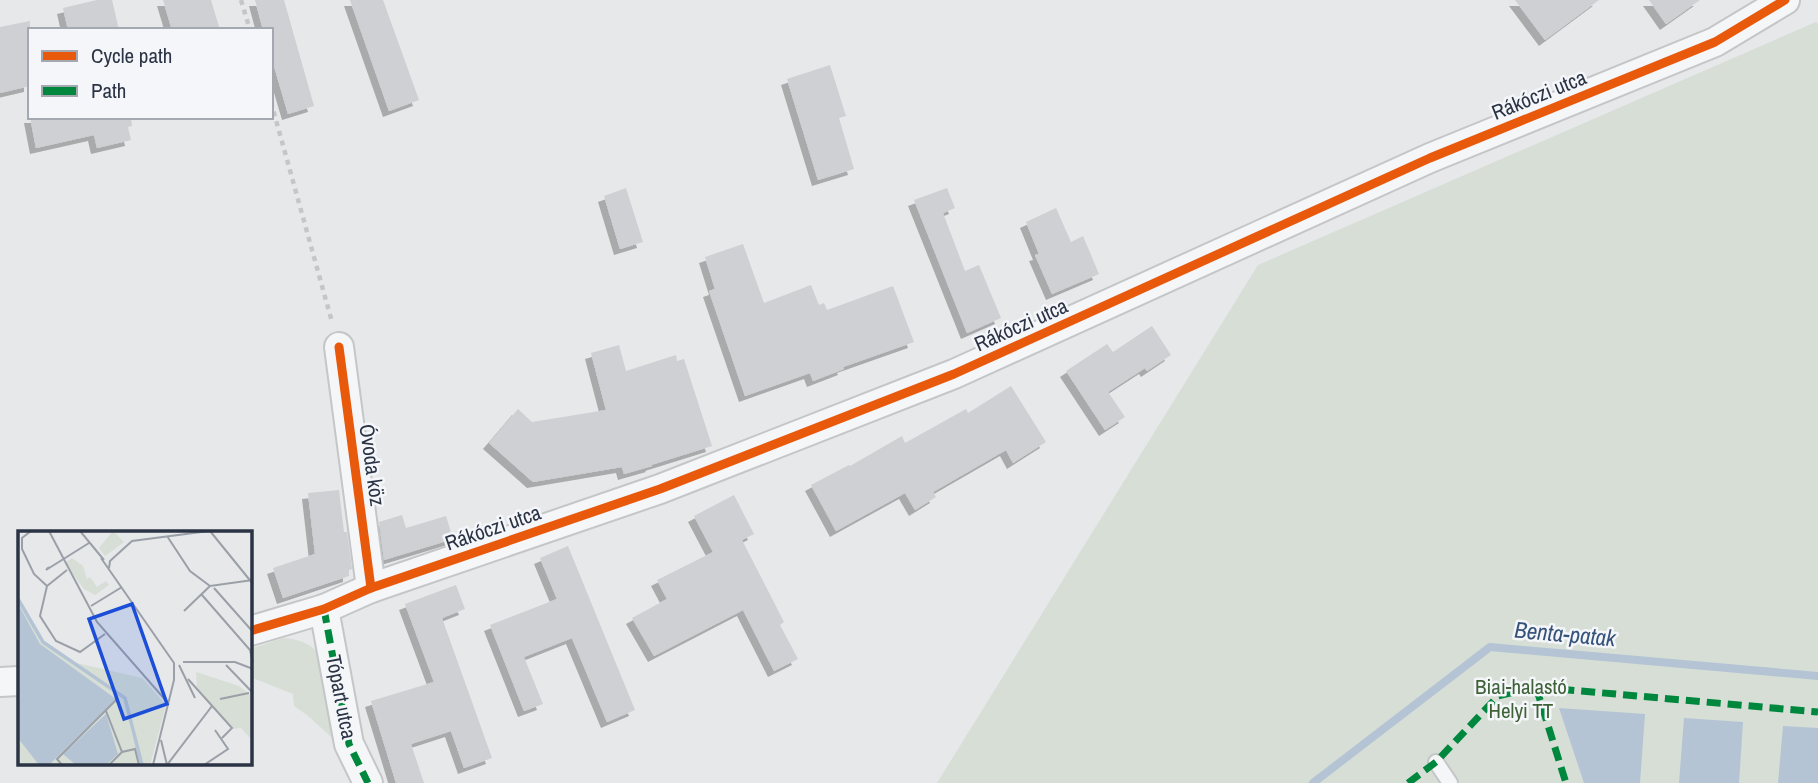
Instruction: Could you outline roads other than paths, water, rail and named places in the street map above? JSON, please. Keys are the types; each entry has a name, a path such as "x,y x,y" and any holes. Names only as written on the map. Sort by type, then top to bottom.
{"street":[{"name":"Rákóczi utca","path":"252,630 324,609 371,588 660,489 954,374 1430,158 1715,41 1785,0"},
{"name":"Óvoda köz","path":"339,347 371,588"},
{"name":"Tópart utca","path":"324,609 349,744 368,783"},
{"path":"0,682 18,681"}],"lane":[{"path":"1436,762 1450,783"}],"water":[{"path":"1559,708 1645,714 1640,783 1584,783"},
{"path":"1684,718 1743,722 1739,783 1679,783"},
{"path":"1783,726 1818,728 1818,783 1778,783"}],"waterway":[{"name":"Benta-patak","path":"1313,783 1490,647 1818,676"}],"park label":[{"name":"Biai-halastó Helyi TT","path":"1521,699"}]}
